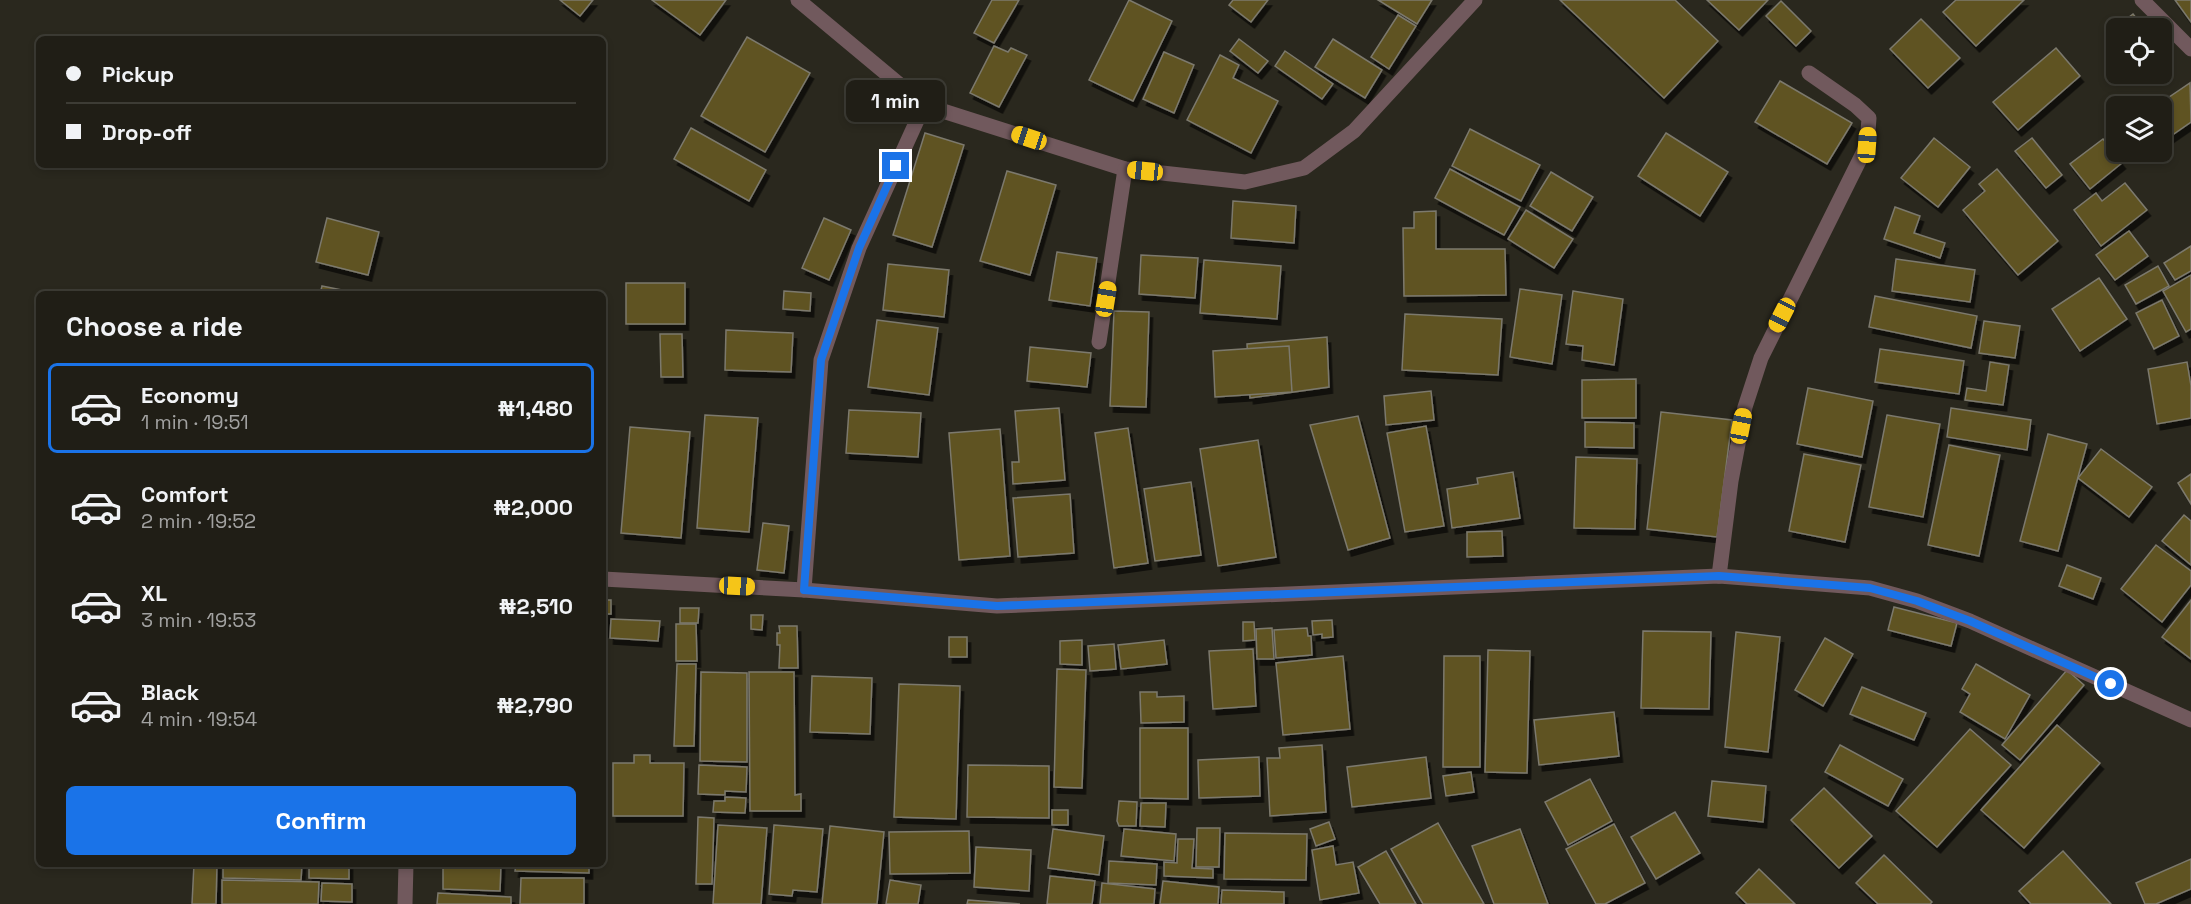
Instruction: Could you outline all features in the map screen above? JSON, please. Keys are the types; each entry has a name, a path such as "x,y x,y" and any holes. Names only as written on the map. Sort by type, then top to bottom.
{"street":[{"path":"798,0 924,105 1125,169 1245,182 1304,168 1354,131 1474,0"},
{"path":"2142,0 2191,49"},
{"path":"1719,576 1733,470 1745,407 1761,358 1867,145 1869,118 1855,105 1809,73"},
{"path":"804,590 821,360 859,248 924,105"},
{"path":"1099,342 1125,169"},
{"path":"606,579 804,590 997,606 1719,576 1870,588 1917,601 1970,621 2191,720"},
{"path":"405,904 406,867"}],"building":[{"path":"560,0 593,0 580,16"},
{"path":"652,0 726,0 700,35"},
{"path":"992,0 1019,0 994,43 974,33"},
{"path":"1129,0 1172,21 1133,101 1089,80"},
{"path":"1233,0 1268,0 1251,22 1229,5"},
{"path":"1378,0 1432,0 1417,24"},
{"path":"1560,0 1675,0 1718,41 1664,98"},
{"path":"1707,0 1768,0 1739,30"},
{"path":"1956,0 2024,0 1976,46 1943,12"},
{"path":"2175,0 2191,0 2191,22"},
{"path":"1781,1 1811,31 1796,46 1766,16"},
{"path":"1398,15 1416,26 1389,69 1371,57"},
{"path":"1921,19 1960,58 1928,88 1890,49"},
{"path":"747,37 810,73 765,152 701,116"},
{"path":"1239,39 1268,61 1258,73 1230,51"},
{"path":"1333,39 1382,70 1365,98 1315,67"},
{"path":"994,46 1008,52 1011,48 1027,55 999,107 970,93"},
{"path":"2056,48 2080,76 2018,130 1993,102"},
{"path":"1285,51 1333,84 1322,99 1275,66"},
{"path":"1164,52 1194,65 1174,113 1143,99"},
{"path":"1220,55 1239,65 1233,78 1278,101 1251,153 1187,120"},
{"path":"1780,81 1852,123 1827,164 1755,122"},
{"path":"2190,83 2191,122 2172,135 2172,96"},
{"path":"691,128 766,170 749,201 674,159"},
{"path":"1470,129 1540,165 1521,201 1452,166"},
{"path":"925,133 964,145 932,247 893,235"},
{"path":"1666,133 1728,172 1700,216 1638,176"},
{"path":"1934,138 1970,167 1938,207 1901,178"},
{"path":"2032,138 2062,175 2046,188 2015,151"},
{"path":"2103,139 2106,143 2106,162 2122,163 2090,189 2070,164"},
{"path":"1450,169 1520,207 1504,235 1435,198"},
{"path":"1997,169 2058,241 2018,275 1963,210 1985,191 1979,184"},
{"path":"1007,171 1056,185 1030,275 980,261"},
{"path":"1551,172 1593,197 1572,231 1530,206"},
{"path":"2125,183 2147,210 2101,246 2074,210 2096,193 2102,201"},
{"path":"1233,201 1296,206 1294,243 1231,238"},
{"path":"1895,207 1920,216 1914,233 1945,243 1940,258 1884,239"},
{"path":"1526,210 1573,239 1554,268 1508,239"},
{"path":"1436,211 1436,249 1505,249 1506,295 1404,296 1403,228 1414,228 1414,212"},
{"path":"327,218 379,232 368,275 316,262"},
{"path":"824,218 851,230 829,280 802,268"},
{"path":"2129,231 2148,256 2115,280 2096,255"},
{"path":"2191,246 2191,271 2175,280 2164,263"},
{"path":"1057,252 1097,258 1090,306 1049,300"},
{"path":"1141,255 1198,258 1195,298 1139,294"},
{"path":"1896,259 1975,270 1970,302 1892,291"},
{"path":"1204,260 1281,266 1277,319 1200,313"},
{"path":"888,264 949,270 944,317 883,310"},
{"path":"2158,266 2169,286 2136,304 2125,285"},
{"path":"2191,275 2191,329 2186,332 2163,291"},
{"path":"2099,278 2127,319 2080,351 2052,309"},
{"path":"626,283 685,283 685,324 626,324"},
{"path":"322,286 347,291 321,291"},
{"path":"1520,289 1562,295 1552,364 1510,357"},
{"path":"784,291 811,293 810,311 783,309"},
{"path":"1573,291 1623,299 1614,365 1582,360 1583,346 1566,344"},
{"path":"1875,296 1977,316 1971,348 1869,327"},
{"path":"2162,300 2179,336 2154,349 2136,313"},
{"path":"1114,311 1149,312 1146,407 1110,406"},
{"path":"1405,314 1502,319 1498,375 1402,370"},
{"path":"877,320 938,328 929,395 868,387"},
{"path":"1984,321 2020,326 2015,358 1979,353"},
{"path":"726,330 793,333 791,372 725,370"},
{"path":"660,334 682,334 683,377 661,377"},
{"path":"1327,337 1329,387 1250,398 1247,344"},
{"path":"1289,346 1292,392 1215,397 1213,351"},
{"path":"1030,347 1091,353 1087,387 1027,381"},
{"path":"1880,349 1964,361 1959,394 1875,382"},
{"path":"1990,362 2009,365 2003,405 1965,400 1967,388 1986,391"},
{"path":"2187,362 2191,386 2191,418 2157,424 2148,369"},
{"path":"1636,379 1636,418 1582,418 1582,380"},
{"path":"1808,388 1873,401 1862,457 1797,444"},
{"path":"1431,391 1434,420 1386,425 1384,396"},
{"path":"1059,408 1065,480 1013,484 1012,462 1019,462 1015,411"},
{"path":"1951,408 2031,420 2027,450 1947,437"},
{"path":"849,410 921,413 918,457 846,453"},
{"path":"1661,412 1732,420 1717,537 1647,529"},
{"path":"705,415 758,418 749,532 697,528"},
{"path":"1887,415 1940,424 1923,517 1869,507"},
{"path":"1358,416 1390,538 1348,550 1310,425"},
{"path":"1585,422 1634,423 1634,448 1585,447"},
{"path":"1426,426 1444,526 1405,532 1387,433"},
{"path":"630,427 690,432 681,538 621,533"},
{"path":"1128,428 1148,563 1114,568 1095,433"},
{"path":"1000,429 1010,556 959,560 949,433"},
{"path":"2048,434 2087,444 2058,551 2020,541"},
{"path":"1258,440 1276,557 1218,566 1200,449"},
{"path":"1949,445 2000,455 1979,556 1928,545"},
{"path":"2101,449 2152,487 2129,517 2078,478"},
{"path":"1804,454 1861,465 1845,542 1789,531"},
{"path":"1576,457 1637,459 1635,529 1574,528"},
{"path":"1513,472 1520,518 1452,528 1447,489 1478,484 1477,478"},
{"path":"2191,474 2191,504 2178,483"},
{"path":"1191,482 1201,555 1155,561 1144,489"},
{"path":"1070,494 1074,553 1018,557 1013,498"},
{"path":"2184,515 2191,521 2191,565 2162,541"},
{"path":"763,523 789,526 784,573 757,570"},
{"path":"1502,531 1503,556 1467,557 1467,532"},
{"path":"2156,545 2191,571 2191,585 2162,622 2121,589"},
{"path":"2067,565 2101,578 2093,599 2059,586"},
{"path":"606,600 611,600 611,614 607,614 606,631"},
{"path":"2191,600 2191,659 2162,637"},
{"path":"1894,607 1957,623 1951,646 1888,630"},
{"path":"680,608 699,608 698,623 680,623"},
{"path":"751,615 763,615 762,630 751,629"},
{"path":"611,619 660,621 658,641 610,638"},
{"path":"1332,620 1333,637 1322,638 1322,634 1313,635 1312,621"},
{"path":"1243,622 1254,622 1255,640 1243,641"},
{"path":"676,624 696,624 697,661 676,661"},
{"path":"779,626 797,626 798,668 779,668 780,645 777,645 777,633 780,633"},
{"path":"1272,628 1274,659 1257,659 1256,629"},
{"path":"1307,628 1308,636 1311,636 1312,655 1276,658 1274,630"},
{"path":"1643,631 1711,632 1709,709 1641,708"},
{"path":"1736,632 1780,637 1768,752 1725,747"},
{"path":"949,637 967,637 967,657 949,657"},
{"path":"1825,638 1853,654 1823,706 1795,690"},
{"path":"1082,640 1082,665 1060,664 1060,641"},
{"path":"1164,640 1167,664 1121,669 1118,645"},
{"path":"1114,644 1116,669 1090,671 1088,646"},
{"path":"1253,649 1256,706 1213,709 1209,651"},
{"path":"1488,650 1530,651 1527,773 1485,772"},
{"path":"1343,656 1350,729 1283,735 1276,663"},
{"path":"1444,656 1480,656 1480,767 1443,767"},
{"path":"677,664 696,664 694,746 674,746"},
{"path":"1976,664 2030,695 2005,739 1960,712 1970,694 1962,689"},
{"path":"1057,669 1086,670 1082,788 1054,787"},
{"path":"2067,670 2084,685 2020,760 2002,745"},
{"path":"701,672 747,673 747,762 700,761"},
{"path":"749,672 794,672 795,795 801,794 801,811 750,811"},
{"path":"812,676 872,678 870,734 810,732"},
{"path":"899,684 960,686 956,819 894,817"},
{"path":"1862,687 1926,713 1914,740 1850,714"},
{"path":"1140,692 1157,692 1157,697 1184,696 1184,722 1141,723"},
{"path":"1614,712 1619,756 1539,765 1534,720"},
{"path":"2057,725 2100,763 2024,848 1981,810"},
{"path":"1140,728 1188,728 1188,799 1140,798"},
{"path":"1970,729 2011,765 1937,847 1896,811"},
{"path":"1322,745 1326,812 1270,816 1267,758 1280,758 1279,748"},
{"path":"1840,745 1903,779 1888,806 1825,772"},
{"path":"634,755 650,755 650,763 684,763 683,816 613,816 613,763 634,763"},
{"path":"1259,757 1260,796 1199,798 1198,760"},
{"path":"1426,757 1431,798 1352,807 1347,767"},
{"path":"699,765 747,767 746,792 725,791 725,795 698,794"},
{"path":"968,765 1049,766 1049,818 967,817"},
{"path":"1471,772 1474,792 1446,796 1443,776"},
{"path":"1590,779 1612,821 1568,845 1545,802"},
{"path":"1712,781 1766,786 1763,822 1708,816"},
{"path":"1824,788 1872,836 1839,868 1791,820"},
{"path":"725,797 746,798 745,813 713,812 714,801 725,801"},
{"path":"1119,801 1137,802 1136,826 1119,826 1117,821"},
{"path":"1141,803 1166,803 1165,827 1140,826"},
{"path":"1052,810 1068,810 1068,825 1052,825"},
{"path":"1675,812 1700,853 1656,879 1631,837"},
{"path":"698,817 714,818 712,884 696,884"},
{"path":"1329,822 1335,839 1316,846 1310,829"},
{"path":"1438,823 1484,904 1423,904 1391,849"},
{"path":"1614,824 1645,883 1605,904 1596,904 1566,849"},
{"path":"718,825 767,828 761,904 713,904"},
{"path":"774,825 823,829 817,892 793,890 792,896 769,894"},
{"path":"830,826 884,832 877,904 822,904"},
{"path":"1197,828 1220,828 1219,867 1196,867"},
{"path":"1053,829 1104,836 1099,875 1048,868"},
{"path":"1124,829 1176,834 1174,861 1121,856"},
{"path":"1520,829 1548,904 1494,904 1472,846"},
{"path":"969,831 970,873 890,874 889,832"},
{"path":"1225,833 1307,834 1306,880 1224,879"},
{"path":"1178,839 1194,839 1192,868 1213,869 1213,878 1164,876 1164,862 1177,863"},
{"path":"1333,846 1336,865 1353,862 1359,893 1320,900 1312,850"},
{"path":"976,847 1031,850 1029,891 974,887"},
{"path":"1386,851 1416,904 1380,904 1358,867"},
{"path":"2063,851 2111,904 2031,904 2019,891"},
{"path":"1884,855 1932,902 1930,904 1878,904 1856,883"},
{"path":"2191,859 2191,889 2156,904 2145,904 2136,883"},
{"path":"1109,861 1157,864 1156,885 1108,883"},
{"path":"194,867 217,867 216,904 192,904"},
{"path":"223,867 302,867 301,880 223,878"},
{"path":"309,867 349,867 349,879 309,878"},
{"path":"443,867 501,867 500,891 443,889"},
{"path":"516,867 589,867 589,873 515,871"},
{"path":"1759,869 1795,904 1747,904 1736,893"},
{"path":"1050,876 1095,881 1092,904 1047,904"},
{"path":"521,878 584,878 584,904 520,904"},
{"path":"222,880 319,882 318,904 222,904"},
{"path":"890,880 921,885 918,904 886,904"},
{"path":"1163,881 1219,887 1218,904 1160,904"},
{"path":"322,883 352,884 352,902 321,901"},
{"path":"1102,883 1155,889 1154,904 1100,904"},
{"path":"1222,890 1284,892 1284,904 1221,904"},
{"path":"438,893 511,897 511,904 437,904"},
{"path":"968,900 1020,904 967,904"}],"route":[{"path":"896,166 859,248 821,360 804,590 997,606 1719,576 1870,588 1917,601 1970,621 2111,684"}]}
